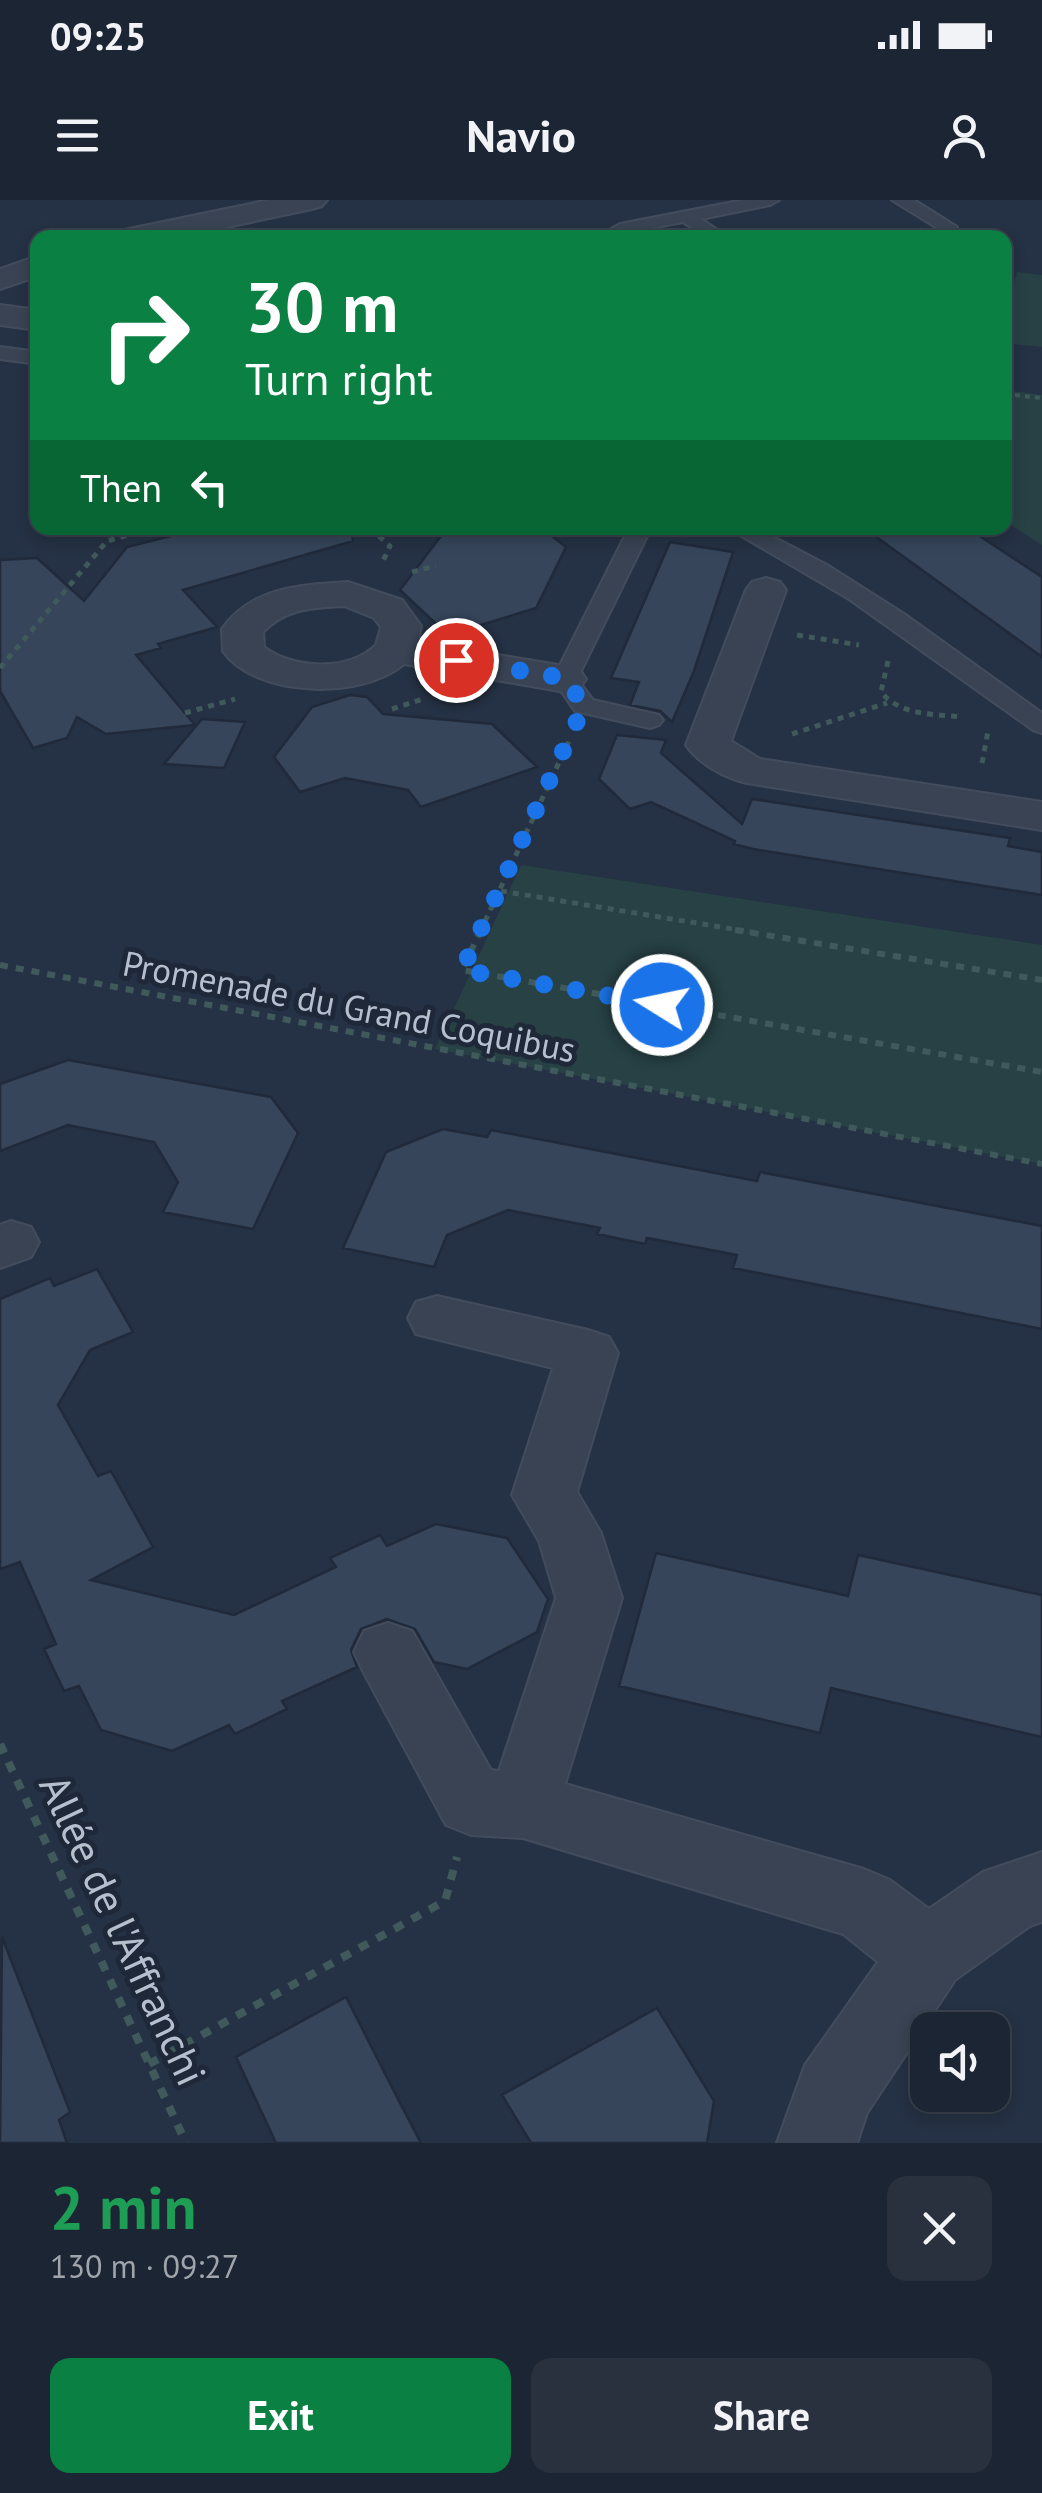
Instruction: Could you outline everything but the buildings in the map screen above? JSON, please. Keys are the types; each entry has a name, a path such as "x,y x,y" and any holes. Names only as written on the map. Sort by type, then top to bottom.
{"street":[{"path":"167,230 312,200"},
{"path":"0,280 30,269"},
{"path":"0,315 30,319"},
{"path":"759,609 708,746 747,770 1042,816"},
{"path":"394,650 575,692"},
{"path":"437,1318 588,1353 544,1495 569,1533 589,1598 497,1803"},
{"path":"388,1652 497,1803 864,1905 928,1954"},
{"path":"817,2143 832,2093 928,1954 1008,1897 1042,1886"}],"lane":[{"path":"621,230 770,200"},
{"path":"901,200 948,227"},
{"path":"686,216 708,230"},
{"path":"0,353 30,357"},
{"path":"637,535 575,692 650,720"},
{"path":"752,535 830,576 923,637 1042,725"}],"path":[{"path":"1012,395 1042,398"},
{"path":"0,668 107,541 129,535"},
{"path":"759,609 873,647"},
{"path":"890,650 881,692 887,703 902,709 973,718"},
{"path":"575,692 502,890 462,970 1042,1072"},
{"path":"724,756 887,703"},
{"path":"974,805 990,721"},
{"path":"502,890 1042,980"},
{"name":"Promenade du Grand Coquibus","path":"0,965 1042,1164"},
{"name":"Allée de l'Affranchi","path":"0,1744 186,2143"},
{"path":"149,2064 446,1901 497,1803"}],"green space":[{"path":"1017,272 1042,275 1042,347 1012,344 1012,290"},
{"path":"1012,391 1042,395 1042,545 1012,526"},
{"path":"521,865 1042,945 1042,1164 435,1049"}],"route":[{"path":"456,660 565,678 584,706 462,970 662,1005"}]}
